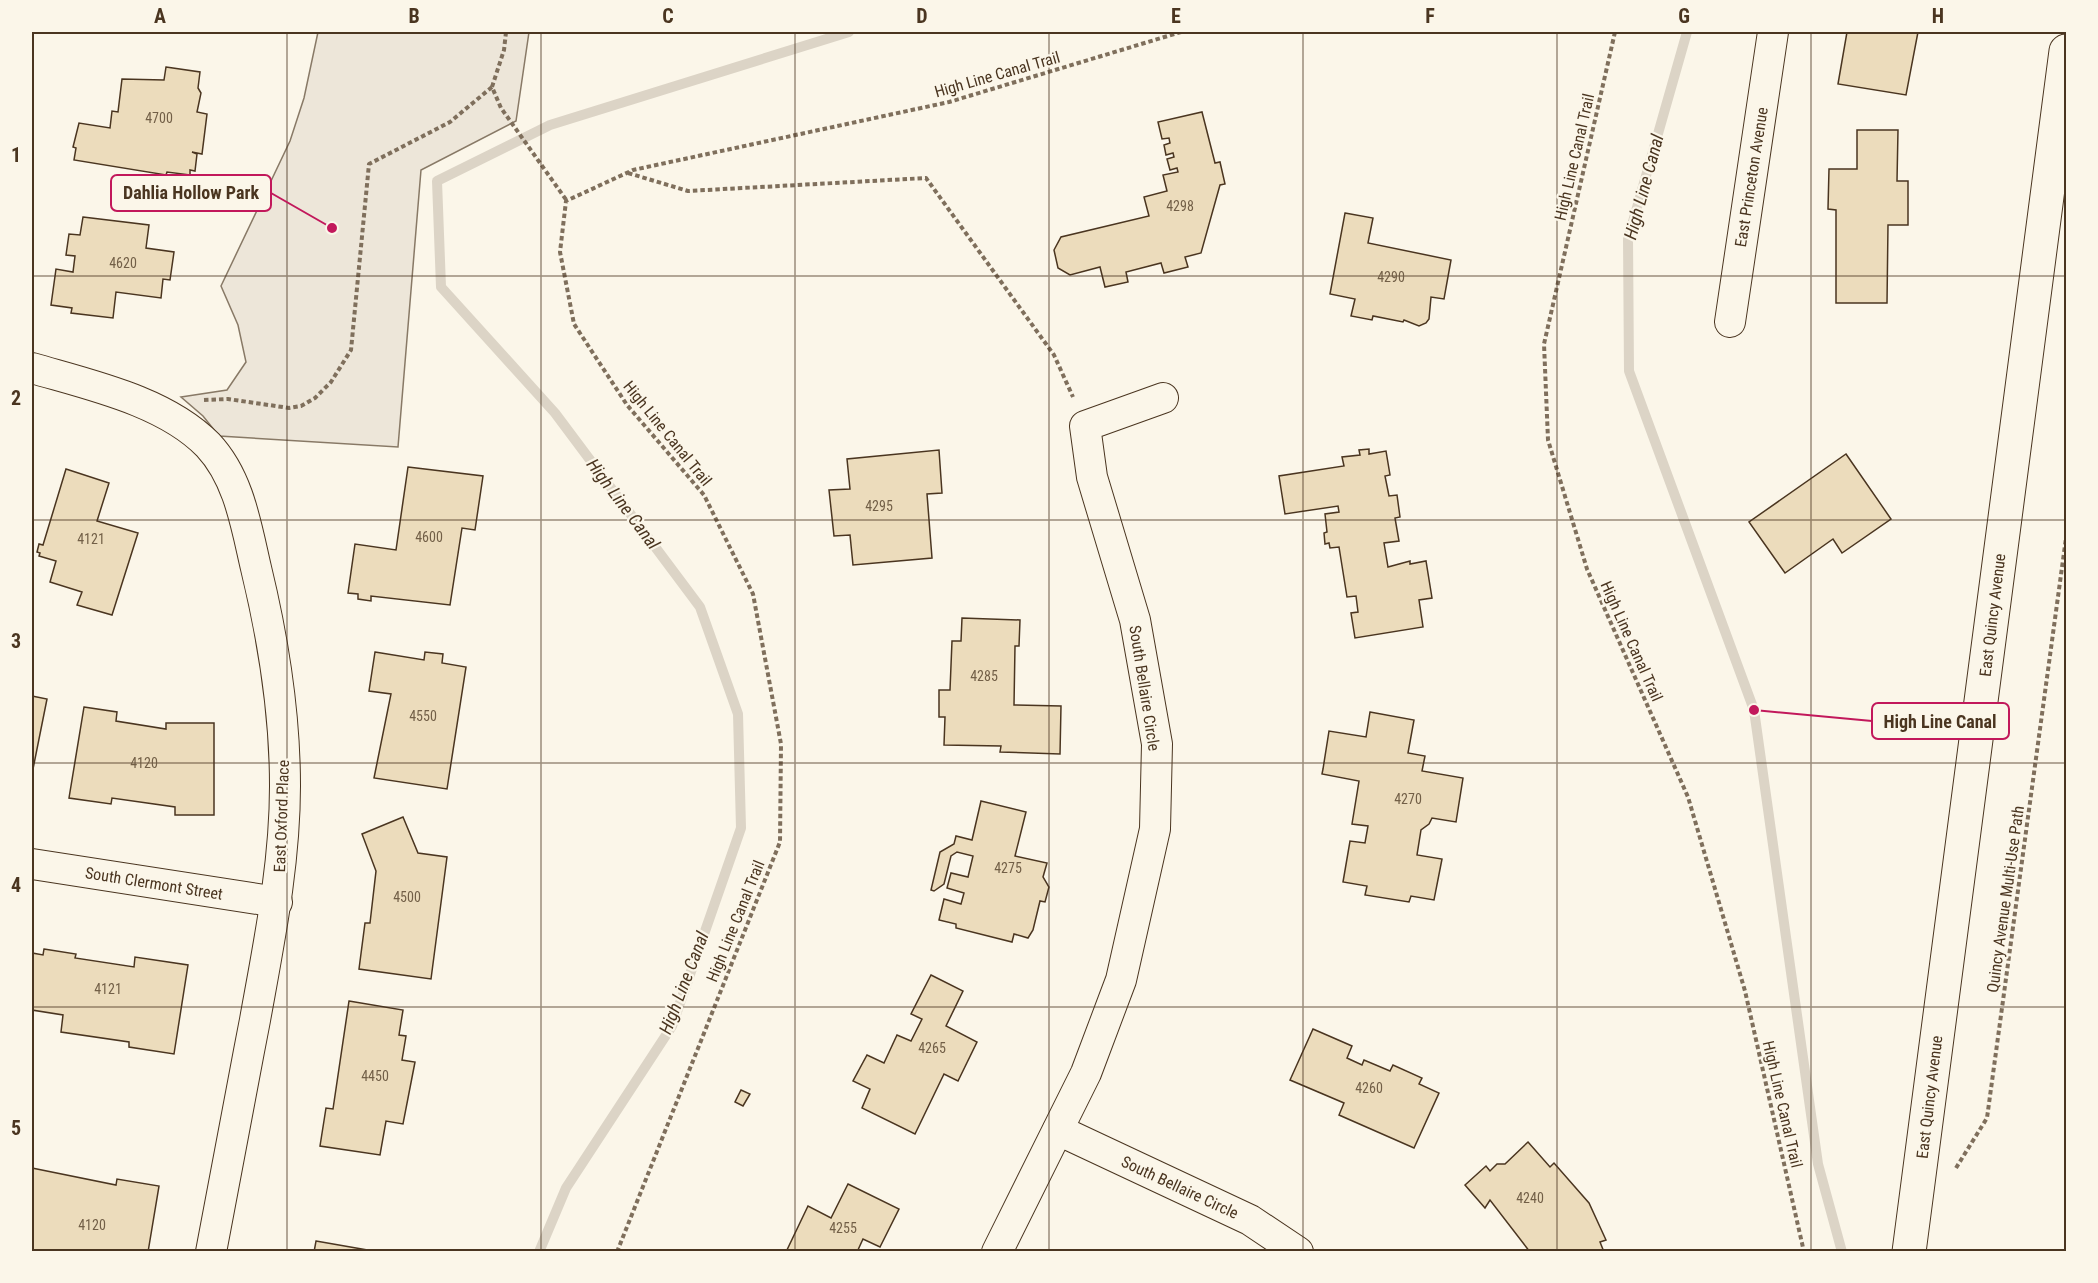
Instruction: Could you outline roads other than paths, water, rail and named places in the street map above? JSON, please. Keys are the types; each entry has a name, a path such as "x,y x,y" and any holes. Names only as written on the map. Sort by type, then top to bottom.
{"street":[{"name":"East Princeton Avenue","path":"1730,322 1773,32"},
{"name":"East Quincy Avenue","path":"1909,1251 2067,51"},
{"name":"East Oxford Place","path":"32,368 144,402 161,410 208,445 230,477 240,501 267,612 281,721 285,787 277,902 211,1251"},
{"name":"South Bellaire Circle","path":"997,1251 1086,1073 1121,980 1155,829 1155,733 1135,621 1092,477 1086,426 1163,398"},
{"name":"South Clermont Street","path":"32,864 277,902"},
{"name":"South Bellaire Circle","path":"1058,1130 1250,1221 1298,1251"}],"waterway":[{"name":"High Line Canal","path":"539,1252 566,1188 672,1026 741,828 738,714 700,607 555,413 441,287 437,181 550,125 849,32"},
{"name":"High Line Canal","path":"1687,32 1628,239 1629,371 1754,710 1818,1164 1842,1252"}],"place":[{"name":"Dahlia Hollow Park","path":"332,228"},
{"name":"High Line Canal","path":"1754,710"}]}
